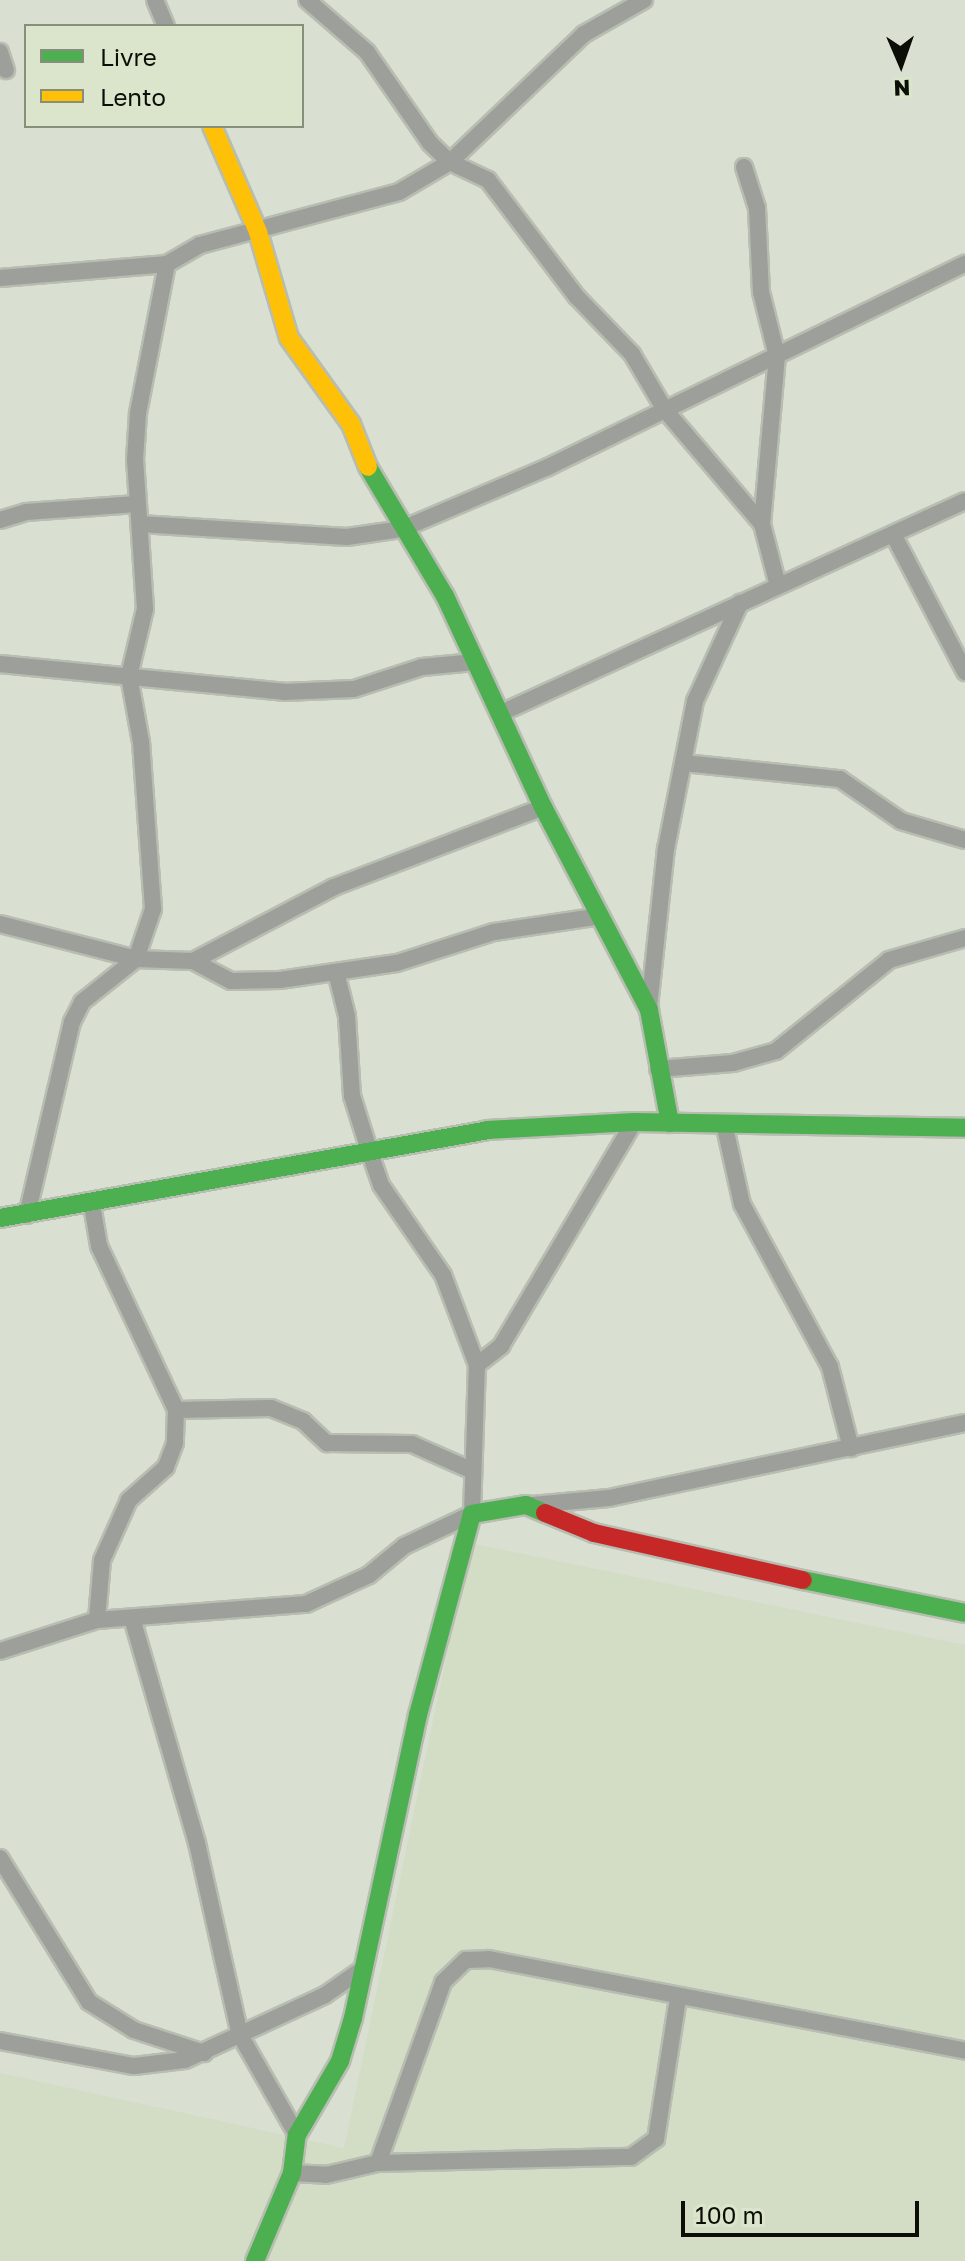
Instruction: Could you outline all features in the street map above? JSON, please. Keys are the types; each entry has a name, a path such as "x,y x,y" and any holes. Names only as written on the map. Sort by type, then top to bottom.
{"street":[{"path":"155,0 165,24"},
{"path":"307,0 367,52 450,162 488,180 576,296 632,354 665,410 762,524"},
{"path":"0,278 167,264 200,245 377,200 450,162 563,51 644,0"},
{"path":"0,52 6,70"},
{"path":"213,128 258,232 289,338 351,424 376,487 445,596 543,807 649,1010"},
{"path":"744,167 757,208 761,292 777,356 762,524 777,582"},
{"path":"27,1215 72,1022 82,1002 136,959 153,909 141,742 129,676 145,609 137,504 138,413 167,264"},
{"path":"140,524 347,537 402,529 665,410 965,264"},
{"path":"501,713 740,603 777,582 965,501"},
{"path":"0,520 26,512 137,504"},
{"path":"893,534 965,672"},
{"path":"670,1123 649,1010 666,849 706,671 740,603"},
{"path":"0,664 284,692 340,690 422,667 475,662"},
{"path":"684,763 840,779 901,821 965,840"},
{"path":"193,961 334,887 543,807"},
{"path":"0,924 136,959 193,961 231,981 397,963 440,945 542,921 601,916"},
{"path":"658,1069 733,1063 776,1051 889,960 965,938"},
{"path":"255,2261 265,2225 292,2173 297,2135 340,2061 366,1967 418,1715 472,1514 477,1365 443,1275 381,1185 352,1096 347,1016 336,972"},
{"path":"0,1218 92,1205 487,1130 634,1122 965,1128"},
{"path":"477,1365 501,1346 634,1122"},
{"path":"724,1123 742,1204 830,1367 851,1448"},
{"path":"92,1205 99,1246 176,1410 175,1443 166,1467 129,1500 102,1560 97,1620"},
{"path":"176,1410 271,1408 303,1421 327,1443 412,1444 473,1471"},
{"path":"0,1651 97,1620 306,1604 369,1575 404,1546 472,1514 526,1505 609,1498 965,1423"},
{"path":"526,1505 594,1533 965,1613"},
{"path":"132,1618 197,1843 240,2035 297,2135"},
{"path":"0,1858 89,2002 134,2030 204,2053"},
{"path":"378,2163 443,1982 466,1960 489,1959 678,1999 965,2051"},
{"path":"0,2041 134,2066 204,2053 325,1995 366,1967"},
{"path":"292,2173 326,2175 378,2163 631,2157 656,2139 678,1999"}],"shaded area":[{"path":"470,1543 965,1645 965,2261 0,2261 0,2073 344,2148"}],"traffic: fast":[{"path":"368,467 445,596 543,807 649,1010 670,1123"},
{"path":"0,1218 487,1130 634,1122 965,1128"},
{"path":"255,2261 292,2173 297,2135 340,2061 353,2018 418,1715 472,1514 526,1505 545,1513"},
{"path":"803,1580 965,1613"}],"traffic: slow":[{"path":"213,128 258,232 289,338 351,424 368,467"}],"traffic: jam":[{"path":"545,1513 594,1533 803,1580"}]}
